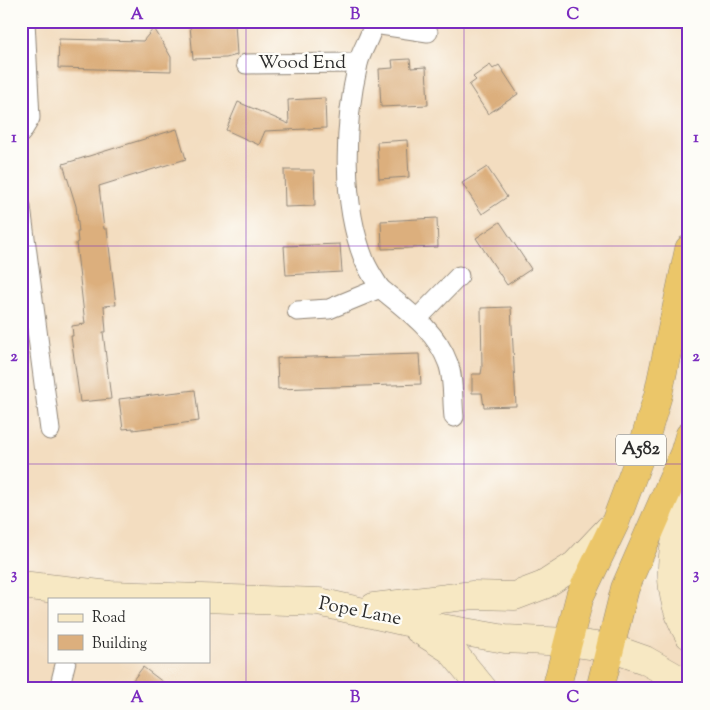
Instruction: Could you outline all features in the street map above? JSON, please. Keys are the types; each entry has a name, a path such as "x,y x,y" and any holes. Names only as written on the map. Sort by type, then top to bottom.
{"highway":[{"name":"A582","path":"556,689 580,596 615,523 640,456 658,395 689,248"},
{"name":"A582","path":"600,689 625,588 684,453 689,436"}],"street":[{"path":"21,133 30,118 26,21"},
{"path":"428,32 374,22 358,63 348,124 348,179 355,229 365,262 380,288 417,318 435,339 449,364 454,417"},
{"name":"Wood End","path":"246,64 358,63"},
{"path":"21,207 50,430"},
{"path":"417,318 459,276"},
{"path":"297,311 329,309 380,288"},
{"path":"689,494 672,550 671,588 678,612 689,634"},
{"path":"357,609 473,595 515,596 544,585 576,564 615,523"},
{"name":"Pope Lane","path":"21,585 83,596 162,598"},
{"name":"Pope Lane","path":"210,599 319,602 357,609 407,622 505,639 567,642 611,648 645,660 689,685"},
{"path":"407,622 451,650 483,689"},
{"path":"59,689 66,662"}],"building":[{"path":"235,22 237,55 226,58 193,59 190,26"},
{"path":"154,28 171,57 171,71 58,68 59,39 143,41"},
{"path":"410,59 411,68 426,67 428,105 381,107 379,69 393,68 392,60"},
{"path":"490,65 493,69 499,65 518,94 488,114 469,85 476,80 473,77"},
{"path":"325,98 326,128 265,131 259,145 226,130 238,102 289,124 288,100"},
{"path":"177,129 186,159 99,186 104,229 107,229 116,305 104,306 106,332 103,332 111,399 80,402 71,336 73,336 72,326 85,324 76,243 78,242 77,232 79,232 76,206 63,164"},
{"path":"407,140 409,177 379,179 377,142"},
{"path":"487,167 507,197 482,214 462,183"},
{"path":"284,170 314,170 315,206 285,207"},
{"path":"437,218 438,247 382,249 381,221"},
{"path":"500,222 531,269 507,285 476,238"},
{"path":"340,244 342,272 286,275 284,246"},
{"path":"511,307 516,406 484,407 482,393 472,393 472,374 481,374 482,368 481,308"},
{"path":"419,354 421,384 278,389 277,358"},
{"path":"195,390 199,421 133,430 133,428 123,429 119,399"},
{"path":"143,667 172,689 126,689"}]}
